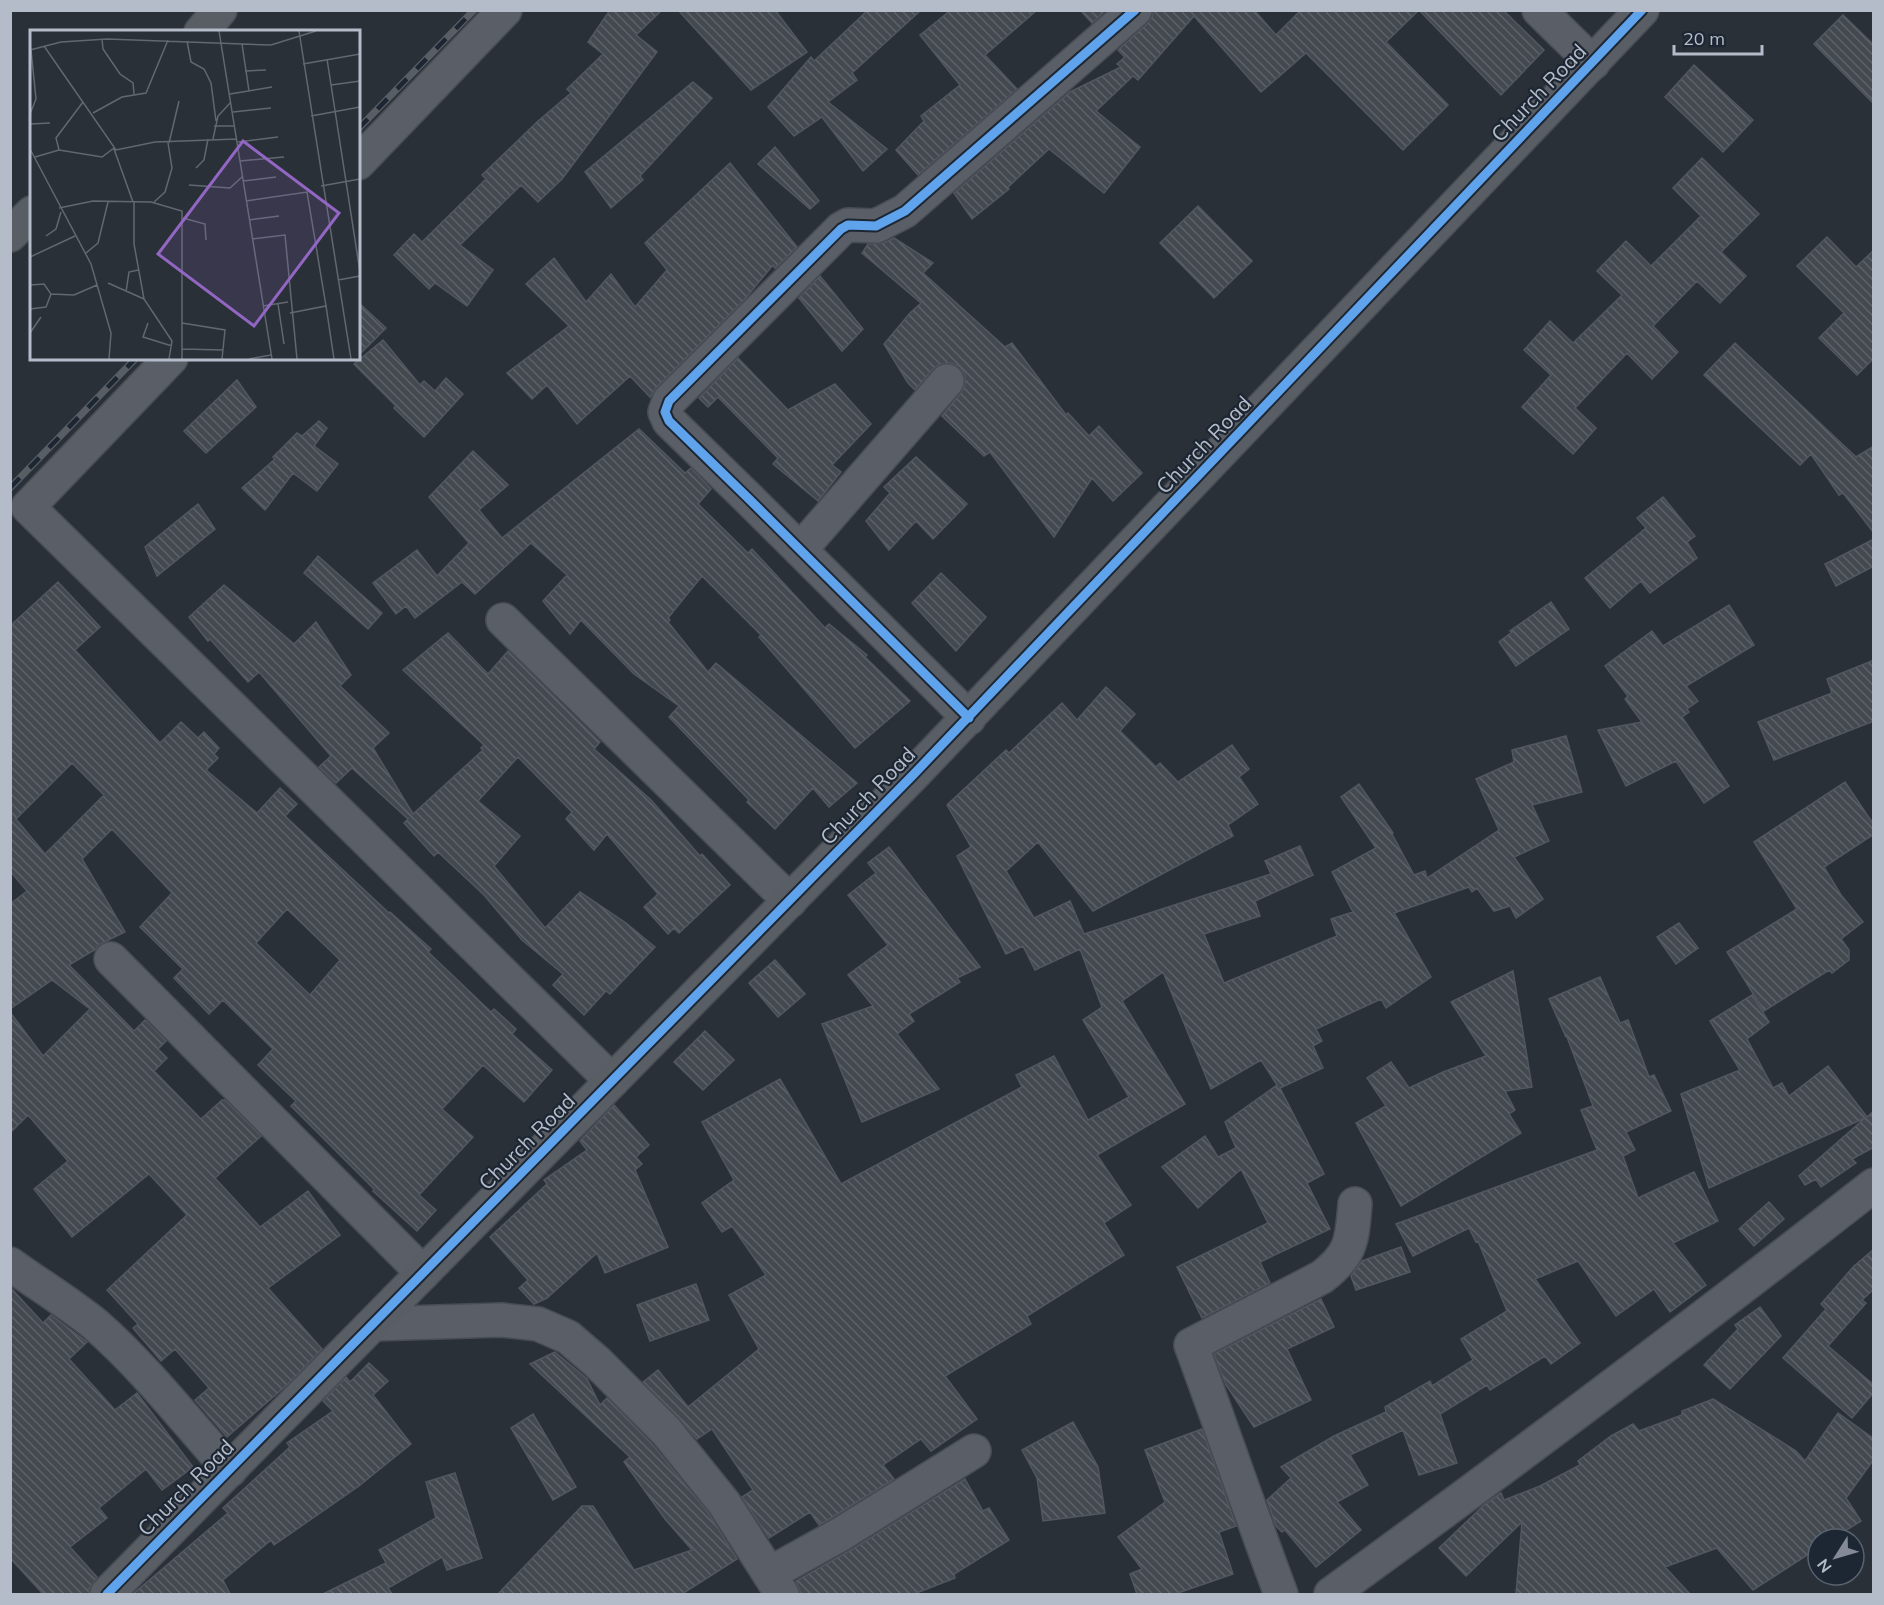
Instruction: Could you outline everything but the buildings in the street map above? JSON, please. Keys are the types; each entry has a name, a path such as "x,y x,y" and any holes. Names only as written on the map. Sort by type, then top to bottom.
{"street":[{"path":"203,30 220,10"},
{"path":"360,161 505,10"},
{"path":"969,718 669,421 665,412 669,401 841,229 848,225 876,226 905,211 1135,10"},
{"path":"1539,10 1593,63"},
{"name":"Church Road","path":"107,1594 969,718 1642,10"},
{"path":"10,236 30,215"},
{"path":"169,360 28,507 612,1082"},
{"path":"800,550 947,381"},
{"path":"503,620 790,901"},
{"path":"111,959 423,1273"},
{"path":"1331,1594 1518,1457 1874,1185"},
{"path":"1281,1594 1191,1345 1322,1277 1338,1264 1352,1242 1355,1204"},
{"path":"10,1264 61,1298 96,1325 125,1352 230,1470"},
{"path":"374,1324 501,1320 538,1324 568,1337 597,1362 666,1431 724,1503 775,1584 841,1534 974,1451"}],"railway":[{"path":"360,127 474,10"},
{"path":"10,488 134,360"}],"cycle path":[{"path":"969,718 669,421 665,412 669,401 841,229 848,225 876,226 905,211 1135,10"},
{"path":"107,1594 913,775 1642,10"}]}
